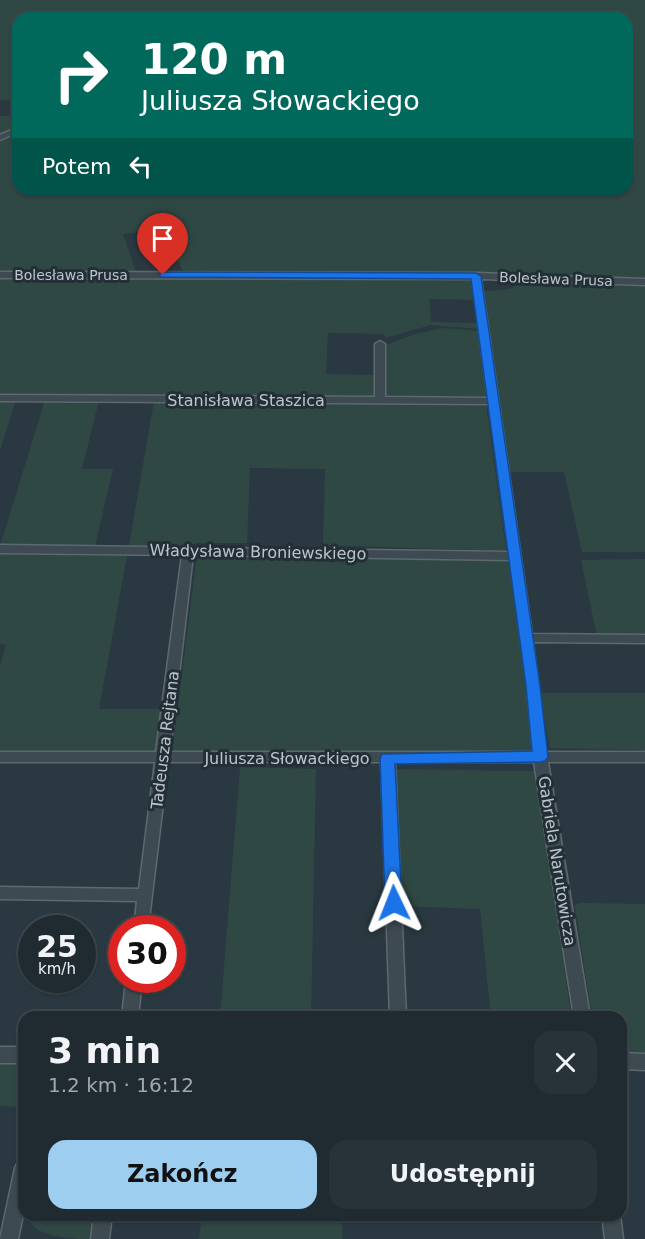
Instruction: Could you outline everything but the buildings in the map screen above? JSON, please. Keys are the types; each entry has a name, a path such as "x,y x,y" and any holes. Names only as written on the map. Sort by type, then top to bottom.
{"street":[{"name":"Bolesława Prusa","path":"0,275 476,276 645,282"},
{"name":"Gabriela Narutowicza","path":"476,276 492,401 516,556 540,757 581,1011"},
{"path":"380,344 380,400"},
{"name":"Stanisława Staszica","path":"0,398 492,401"},
{"name":"Władysława Broniewskiego","path":"0,549 516,556"},
{"name":"Tadeusza Rejtana","path":"143,915 188,551"},
{"path":"526,638 645,639"},
{"name":"Juliusza Słowackiego","path":"0,756 387,759 645,757"},
{"path":"387,759 399,1011"},
{"path":"0,894 145,895"},
{"path":"131,1011 133,993"},
{"path":"0,1055 18,1055"},
{"path":"627,1061 645,1062"},
{"path":"9,1239 18,1196"},
{"path":"100,1239 102,1221"},
{"path":"612,1221 614,1239"}],"green space":[{"path":"0,0 645,0 645,281 485,273 183,272 165,229 123,234 136,272 0,272 0,116 12,116 12,195 633,195 633,12 12,12 12,99 0,100"},
{"path":"0,278 472,278 475,300 429,299 431,322 479,323 480,329 431,325 385,338 384,334 328,333 326,374 374,375 374,396 0,394"},
{"path":"525,279 645,283 645,552 582,552 564,472 508,472 484,291 506,290"},
{"path":"442,328 479,331 489,397 384,396 384,346 412,335"},
{"path":"0,399 16,399 0,451"},
{"path":"45,400 99,400 82,469 113,469 95,546 0,546"},
{"path":"154,401 486,403 506,551 323,545 325,469 250,468 247,543 198,543 182,547 129,546"},
{"path":"0,554 127,556 99,709 163,709 157,753 0,752 0,667 6,645 0,644"},
{"path":"197,555 508,559 535,751 172,753"},
{"path":"645,559 645,636 597,636 581,560"},
{"path":"540,693 645,693 645,750 550,748"},
{"path":"240,767 316,769 311,1011 220,1011"},
{"path":"393,769 537,771 570,1011 490,1011 480,909 397,906"},
{"path":"579,903 645,904 645,1053 627,1053 627,1011 591,1011 575,906"},
{"path":"0,1064 18,1064 18,1107 0,1106"},
{"path":"30,1221 94,1221 92,1239 54,1236 44,1233"},
{"path":"201,1221 342,1221 342,1239 199,1239"}],"route":[{"path":"163,275 476,276 516,556 540,757 387,759 394,903"}]}
